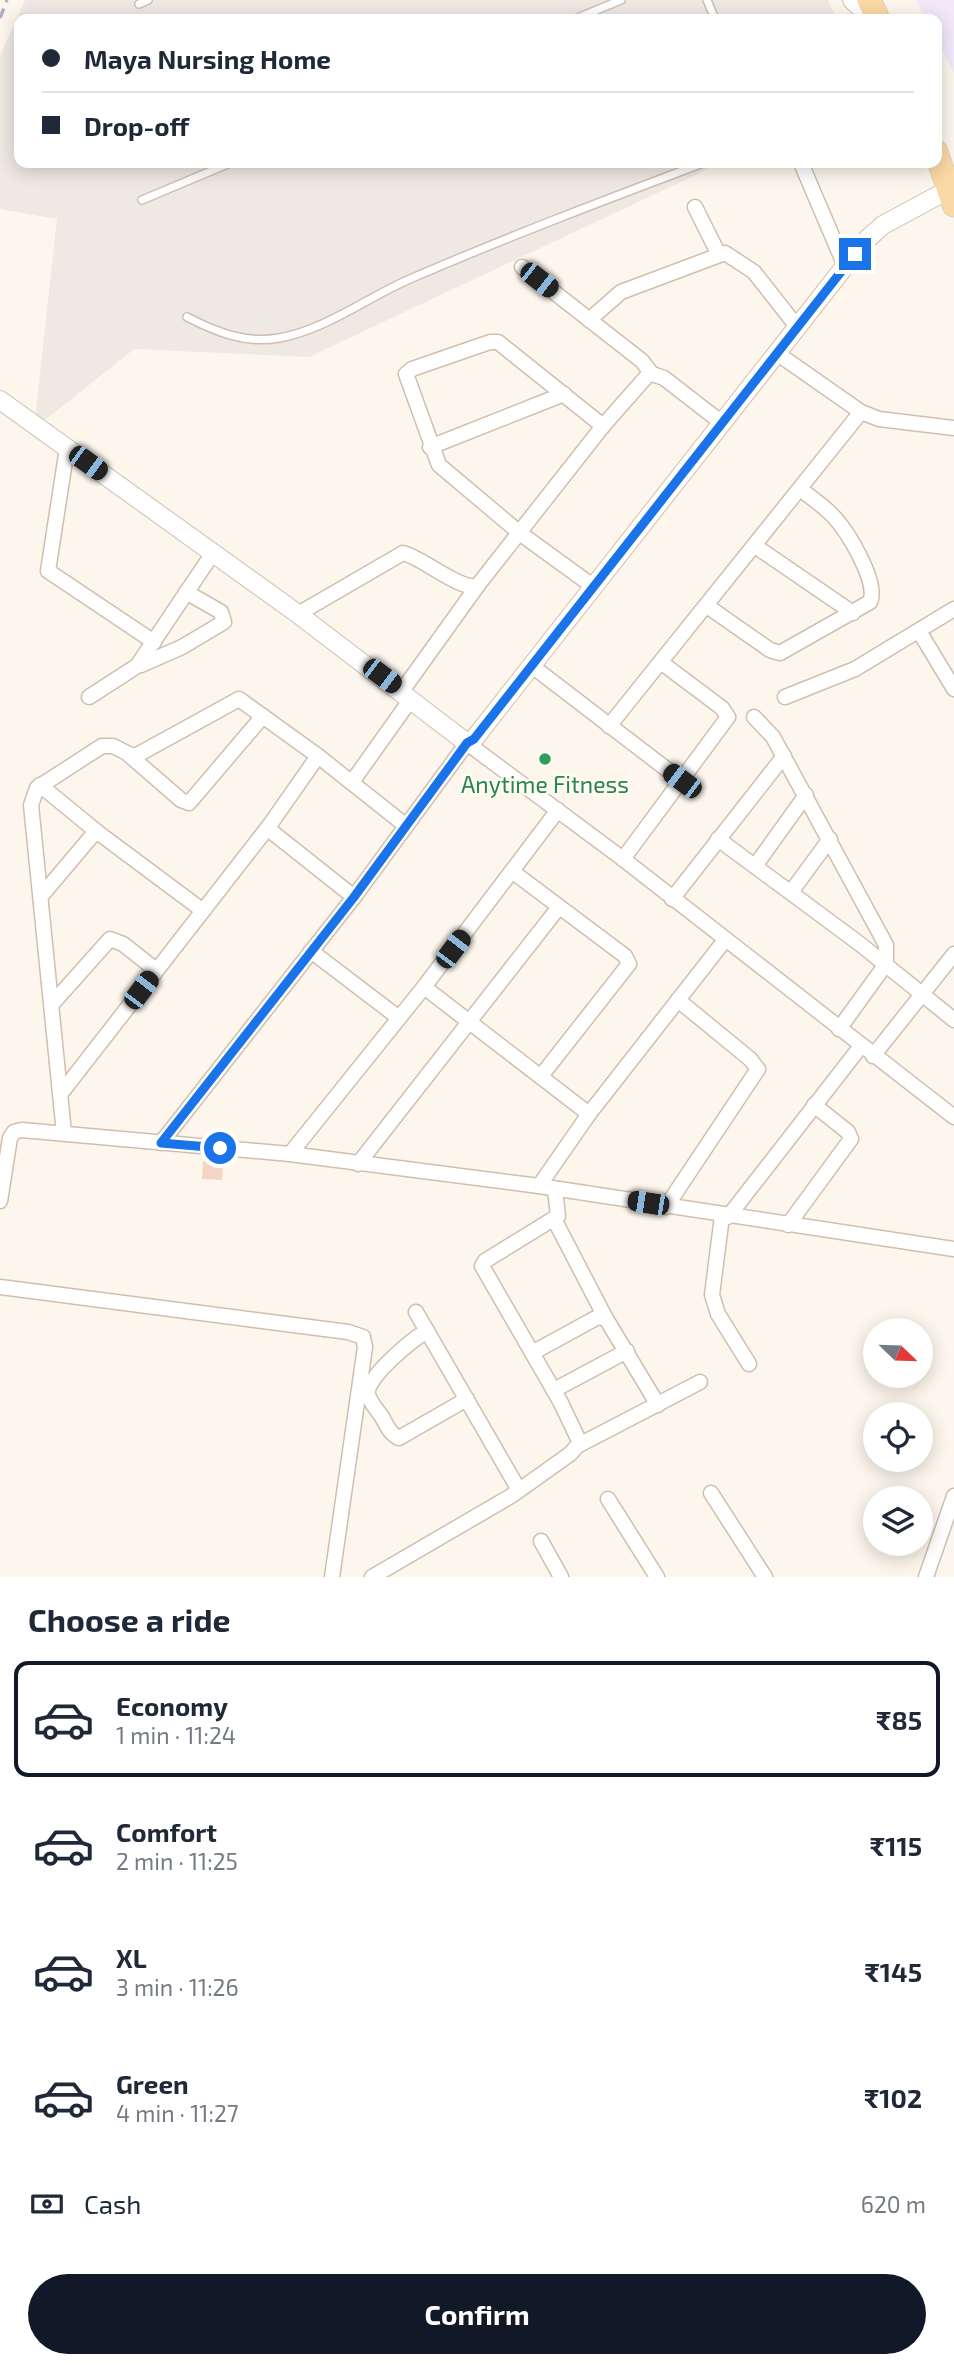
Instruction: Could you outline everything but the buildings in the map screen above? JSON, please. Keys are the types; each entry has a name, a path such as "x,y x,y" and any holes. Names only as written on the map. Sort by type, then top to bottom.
{"main road":[{"path":"941,168 951,197"}],"street":[{"path":"852,0 867,14"},
{"path":"803,168 845,267"},
{"path":"161,1143 354,897 467,743 474,739 532,666 845,267 883,225 951,197"},
{"path":"695,207 718,253"},
{"path":"589,320 603,304 621,292 718,253 731,254 746,265 798,328"},
{"path":"522,267 642,361 652,374 664,378 722,423"},
{"path":"594,587 521,534 439,465 430,447 406,374 412,369 490,342 498,342 603,426"},
{"path":"778,354 861,412 898,423 954,428"},
{"path":"352,782 478,585 521,534 603,426 652,374"},
{"path":"430,447 564,394"},
{"path":"0,400 407,695 954,1117"},
{"path":"610,726 861,412"},
{"path":"67,448 48,570 154,642"},
{"path":"707,606 770,650 780,653 870,602 872,584 843,528 800,489"},
{"path":"755,546 853,613"},
{"path":"137,666 213,553"},
{"path":"298,614 403,553 418,558 466,587 478,585"},
{"path":"89,697 137,666 182,647 224,622 221,612 186,592"},
{"path":"785,697 840,676 954,609"},
{"path":"919,631 954,689"},
{"path":"623,859 728,716 722,708 662,663"},
{"path":"532,666 682,781"},
{"path":"129,755 139,754 233,700 244,701 405,825"},
{"path":"64,1132 32,794 40,785 102,746 113,746 129,755 181,800 189,803 263,716"},
{"path":"754,717 773,737 886,945 886,964 839,1029"},
{"path":"62,1092 269,827 318,756"},
{"path":"673,899 783,756"},
{"path":"40,785 96,831 202,910"},
{"path":"755,866 806,795"},
{"path":"290,1154 424,987 558,810"},
{"path":"269,827 354,897"},
{"path":"42,895 96,831"},
{"path":"718,839 886,964 954,1020"},
{"path":"790,892 830,839"},
{"path":"513,872 625,956 629,964 541,1076"},
{"path":"358,1164 559,906"},
{"path":"52,1004 110,939 123,944 156,970"},
{"path":"539,1186 589,1114 724,940"},
{"path":"312,951 399,1018"},
{"path":"873,1056 922,993 951,962"},
{"path":"424,987 589,1114"},
{"path":"666,1207 758,1069 750,1059 678,1000"},
{"path":"749,1364 722,1321 712,1295 725,1217 861,1046"},
{"path":"788,1225 851,1139 848,1132 814,1105"},
{"path":"0,1200 13,1132 64,1132 290,1154 539,1186 725,1217 954,1249"},
{"path":"555,1189 559,1214 485,1261 482,1266 554,1390 579,1438 579,1445"},
{"path":"554,1219 606,1317 658,1405"},
{"path":"0,1287 348,1332 363,1337 365,1348 331,1577"},
{"path":"416,1312 519,1490"},
{"path":"532,1353 596,1318 606,1317"},
{"path":"427,1331 401,1350 383,1368 369,1387 369,1397 391,1434 399,1438 467,1399"},
{"path":"554,1390 627,1352"},
{"path":"372,1577 519,1490 579,1445 699,1382"},
{"path":"711,1493 765,1577"},
{"path":"926,1577 954,1496"},
{"path":"608,1499 657,1577"},
{"path":"541,1541 561,1577"}],"lane":[{"path":"139,4 148,0"},
{"path":"587,14 621,0"},
{"path":"142,200 218,168"},
{"path":"187,317 217,332 237,337 280,338 320,324 377,293 444,264 690,168"}],"shaded area":[{"path":"25,0 828,0 834,14 19,14"},
{"path":"916,0 954,0 954,73 942,50 942,14 923,14"},
{"path":"14,25 14,168 710,168 309,357 134,349 34,429 57,219 0,209 0,56"}],"railway":[{"path":"0,18 7,0"}],"place":[{"name":"Anytime Fitness","path":"545,759"}],"route":[{"path":"220,1148 161,1143 354,897 467,743 474,739 532,666 855,254"}]}
